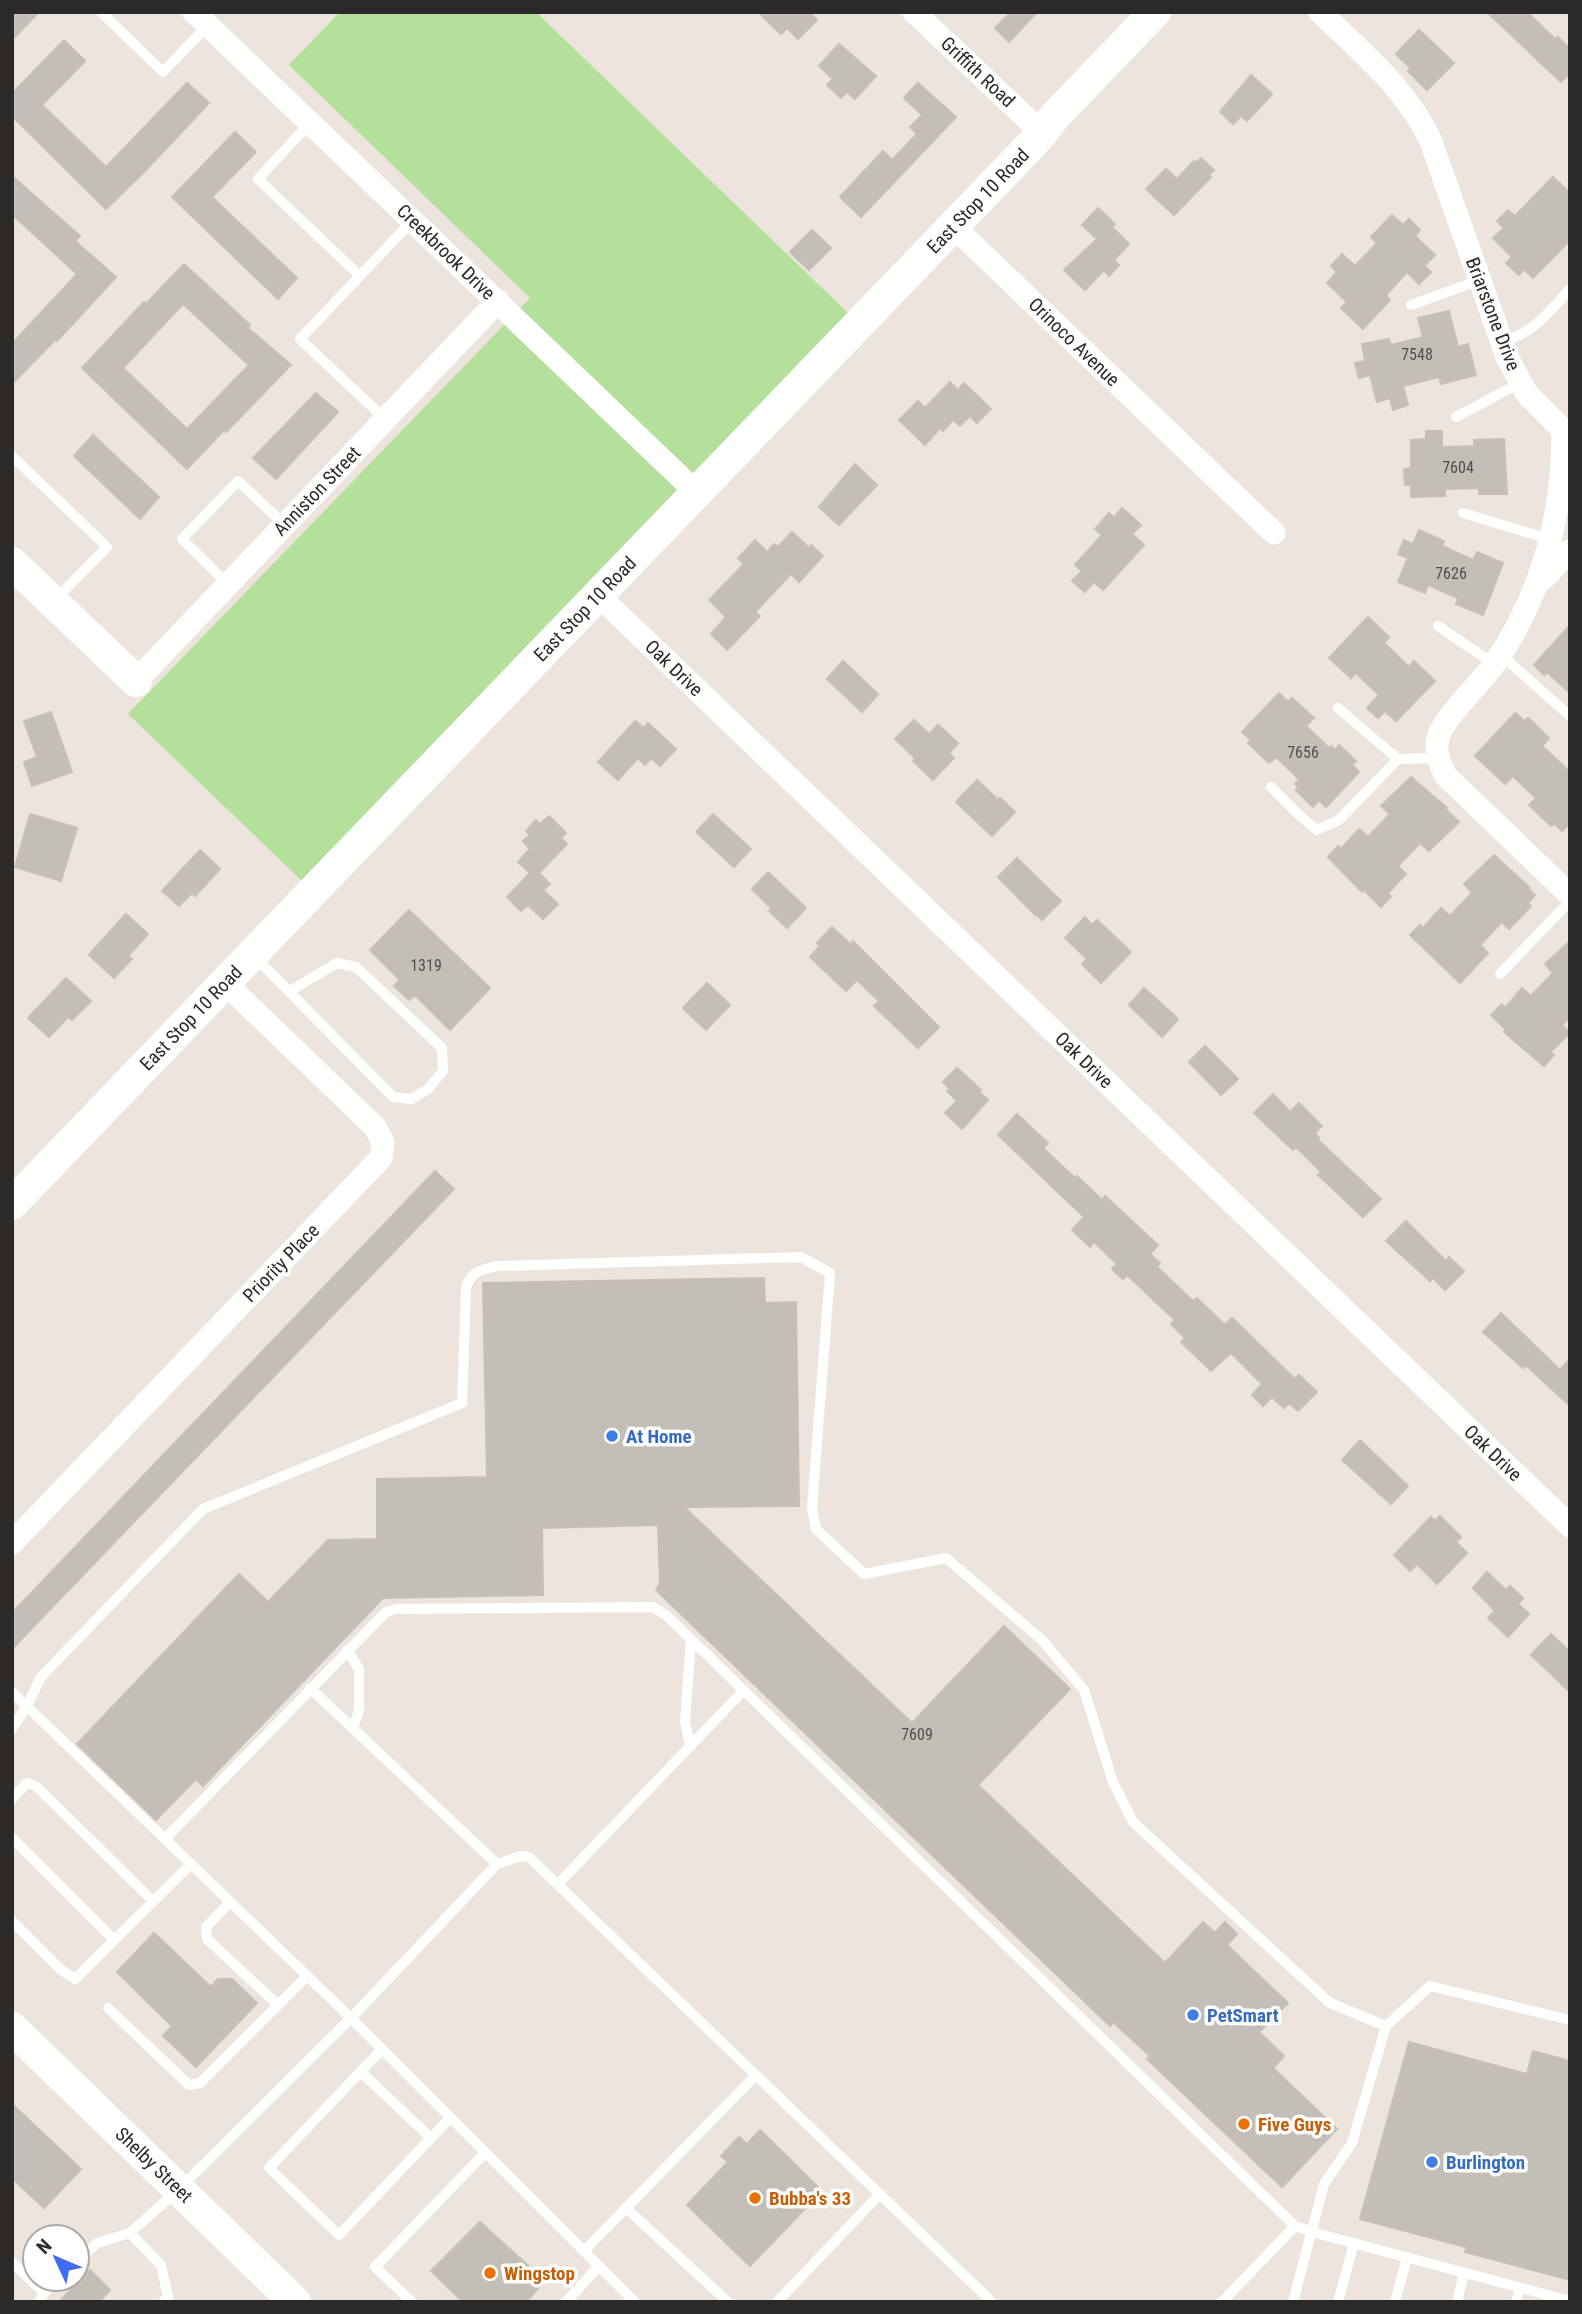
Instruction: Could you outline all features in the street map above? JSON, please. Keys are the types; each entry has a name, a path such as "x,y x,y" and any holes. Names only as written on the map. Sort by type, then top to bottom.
{"street":[{"name":"Griffith Road","path":"914,12 1041,132"},
{"name":"East Stop 10 Road","path":"12,1204 697,493 1155,12"},
{"name":"Briarstone Drive","path":"1320,12 1404,95 1421,120 1502,342 1520,383 1567,433 1561,492 1563,554"},
{"name":"Creekbrook Drive","path":"201,19 697,493"},
{"name":"Orinoco Avenue","path":"953,226 1274,533"},
{"name":"Anniston Street","path":"136,681 498,301"},
{"path":"1563,554 1535,589 1497,659 1441,729 1437,744 1438,758 1446,776 1570,895"},
{"path":"12,562 136,681"},
{"name":"Oak Drive","path":"598,595 1570,1526"},
{"name":"Priority Place","path":"12,1543 381,1158 383,1142 375,1127 225,983"},
{"name":"Shelby Street","path":"19,2038 179,2189 290,2300"}],"lane":[{"path":"101,12 163,72 201,19"},
{"path":"310,122 258,180 360,275"},
{"path":"385,419 300,339 413,220"},
{"path":"1411,305 1480,280"},
{"path":"1502,342 1531,330 1570,289"},
{"path":"1456,417 1520,383"},
{"path":"12,456 107,547 54,601"},
{"path":"228,584 182,539 238,481 285,525"},
{"path":"1463,513 1563,554"},
{"path":"1438,626 1497,659 1570,716"},
{"path":"1338,708 1398,759 1438,758"},
{"path":"1271,787 1317,830 1339,820 1398,759"},
{"path":"1500,974 1570,901"},
{"path":"252,954 393,1097 412,1099 428,1089 443,1071 442,1048 356,967 337,963 289,991"},
{"path":"12,1729 41,1678 203,1509 462,1403 466,1288 475,1272 497,1266 801,1257 830,1273 811,1507 816,1529 864,1574 946,1558 1041,1640 1084,1690 1113,1782 1133,1822 1330,2003 1386,2026"},
{"path":"165,1839 386,1612 396,1609 653,1607 666,1615 744,1690 1295,2226 1570,2301"},
{"path":"690,1746 685,1721 691,1639"},
{"path":"347,1650 359,1669 359,1710 353,1729"},
{"path":"310,1688 497,1864"},
{"path":"558,1884 744,1690"},
{"path":"12,1692 383,2049 631,2300"},
{"path":"12,1799 27,1783 36,1786 153,1901"},
{"path":"12,1838 114,1940"},
{"path":"91,2249 97,2243 130,2233 179,2189 351,2018 497,1864 521,1856 529,1857 558,1884 992,2302"},
{"path":"12,1921 60,1969 75,1979 191,1864"},
{"path":"230,1902 206,1927 207,1939 278,2006"},
{"path":"108,2008 190,2085 200,2083 307,1976"},
{"path":"1293,2302 1324,2185 1352,2143 1386,2026 1430,1986 1570,2020"},
{"path":"383,2049 269,2168 339,2235 450,2118"},
{"path":"361,2072 431,2138"},
{"path":"584,2251 755,2075"},
{"path":"412,2302 375,2267 485,2153"},
{"path":"777,2302 880,2194"},
{"path":"626,2208 728,2302"},
{"path":"1222,2302 1295,2226"},
{"path":"130,2233 161,2265 168,2297 163,2302"},
{"path":"1338,2302 1354,2243"},
{"path":"1395,2302 1407,2258"},
{"path":"12,2262 41,2298"},
{"path":"566,2302 599,2266"},
{"path":"1457,2302 1464,2273"},
{"path":"1516,2302 1520,2288"}],"green space":[{"path":"340,12 536,12 849,314 302,881 128,714 530,298 289,65"}],"building":[{"path":"12,12 39,12 12,40"},
{"path":"758,12 809,12 817,20 798,39 787,28 781,34"},
{"path":"1011,12 1037,12 1009,42 995,28"},
{"path":"1487,12 1527,12 1555,39 1558,37 1570,49 1570,73 1561,82"},
{"path":"1419,30 1454,63 1427,90 1396,54"},
{"path":"64,40 85,61 42,105 106,167 187,83 209,103 106,209 12,116 12,94"},
{"path":"839,44 876,76 855,99 847,92 841,98 827,85 833,79 819,66"},
{"path":"1251,75 1272,94 1247,121 1241,116 1233,124 1220,112"},
{"path":"918,83 956,117 861,217 840,197 883,151 892,160 917,134 910,127 922,115 904,98"},
{"path":"235,132 256,152 212,197 297,278 278,299 172,197"},
{"path":"1201,158 1214,170 1209,175 1211,177 1174,215 1146,189 1166,169 1177,179 1194,161 1196,163"},
{"path":"12,176 80,236 75,241 116,277 57,341 56,339 12,384 12,344 77,274 12,214"},
{"path":"1553,177 1570,193 1570,240 1533,278 1524,269 1519,275 1506,263 1512,257 1493,238 1504,228 1497,221 1508,210 1515,216"},
{"path":"1098,208 1115,224 1112,227 1129,244 1114,260 1119,265 1109,276 1104,270 1085,290 1064,270 1097,239 1082,225"},
{"path":"1392,215 1403,225 1409,219 1420,230 1415,236 1435,255 1424,266 1431,272 1419,284 1407,272 1386,295 1390,300 1363,329 1341,308 1347,302 1327,283 1337,272 1331,266 1342,254 1355,266 1377,243 1371,237"},
{"path":"812,230 831,248 809,270 790,252"},
{"path":"184,264 250,325 248,328 291,365 187,469 82,368 144,302 146,304","holes":["183,304 249,365 187,429 123,368"]},
{"path":"1449,311 1458,347 1468,344 1476,375 1441,384 1439,377 1403,386 1408,405 1393,410 1390,398 1377,402 1370,375 1359,378 1355,363 1365,361 1362,344 1389,339 1391,345 1423,337 1418,318"},
{"path":"950,382 958,390 964,383 991,409 977,423 970,416 960,426 953,420 943,431 940,428 925,445 899,420 918,401 925,408"},
{"path":"316,393 338,412 276,479 253,458"},
{"path":"1426,431 1442,431 1442,447 1474,446 1474,440 1504,439 1507,494 1479,494 1479,488 1445,489 1445,496 1411,497 1411,485 1405,485 1404,469 1411,468 1411,440 1426,439"},
{"path":"93,435 159,497 140,519 74,456"},
{"path":"855,464 877,485 839,525 819,507"},
{"path":"1122,508 1141,525 1132,534 1144,545 1103,590 1094,582 1085,592 1072,581 1082,571 1075,565 1102,535 1095,529 1109,513 1114,518"},
{"path":"1419,530 1444,541 1442,546 1473,560 1477,552 1503,563 1483,615 1456,604 1458,598 1428,585 1425,593 1398,582 1408,558 1398,554 1404,540 1413,544"},
{"path":"792,532 809,548 811,545 823,556 799,582 791,574 755,612 760,616 727,650 711,634 726,617 709,600 744,564 738,558 755,540 767,552 774,544 778,547"},
{"path":"1368,617 1389,637 1384,643 1409,667 1414,661 1435,681 1396,721 1385,711 1378,718 1367,708 1379,695 1356,673 1351,678 1329,658"},
{"path":"1570,625 1570,693 1547,672 1544,675 1534,665"},
{"path":"843,661 878,694 862,712 827,679"},
{"path":"1279,693 1288,702 1292,698 1314,718 1306,726 1329,748 1331,746 1335,750 1339,745 1356,761 1352,765 1359,772 1326,807 1319,800 1313,807 1296,790 1298,787 1295,784 1299,779 1276,757 1269,763 1248,743 1251,740 1242,732"},
{"path":"51,712 72,772 32,786 24,762 37,757 24,721"},
{"path":"1515,713 1525,721 1528,718 1549,738 1542,746 1570,772 1570,823 1562,831 1554,823 1551,826 1529,805 1536,798 1513,776 1505,784 1475,756"},
{"path":"914,720 929,734 938,725 958,743 949,753 954,758 933,780 895,739"},
{"path":"635,721 644,728 648,723 676,749 660,766 651,758 645,765 638,758 618,780 598,762"},
{"path":"1411,777 1459,822 1429,851 1420,843 1398,866 1406,874 1388,893 1391,897 1381,907 1364,890 1362,892 1328,857 1338,846 1341,849 1359,829 1368,837 1390,814 1381,806"},
{"path":"977,780 1015,812 992,836 956,802"},
{"path":"30,814 77,828 61,881 15,867"},
{"path":"713,814 751,849 734,867 696,832"},
{"path":"549,816 566,833 561,838 567,844 539,873 550,884 543,890 558,904 543,919 528,905 521,911 507,897 530,873 518,862 530,849 523,841 530,835 526,831 536,820 540,824"},
{"path":"200,850 220,869 195,896 192,893 179,906 162,891"},
{"path":"1494,855 1535,895 1528,903 1531,906 1509,929 1502,922 1480,945 1488,953 1460,983 1410,935 1420,925 1423,928 1441,908 1450,916 1472,893 1464,884"},
{"path":"1017,858 1061,901 1042,920 998,877"},
{"path":"768,872 806,908 787,928 752,889"},
{"path":"409,910 490,988 450,1030 415,995 409,1000 394,986 400,980 370,950"},
{"path":"126,914 148,934 128,956 132,959 114,978 89,955"},
{"path":"1085,917 1092,925 1097,920 1131,952 1101,983 1082,964 1087,959 1065,938"},
{"path":"832,927 850,944 853,941 939,1027 918,1048 874,1006 879,1001 857,980 846,991 810,957 820,946 817,943"},
{"path":"1570,941 1570,1017 1562,1025 1570,1033 1550,1052 1554,1055 1544,1066 1504,1032 1506,1030 1491,1015 1502,1004 1505,1008 1522,988 1531,996 1553,973 1545,964"},
{"path":"66,978 91,1001 72,1020 68,1017 49,1037 28,1018"},
{"path":"707,983 730,1005 706,1030 683,1008"},
{"path":"1144,988 1178,1019 1162,1037 1129,1005"},
{"path":"1205,1046 1238,1079 1221,1095 1189,1062"},
{"path":"957,1068 988,1100 962,1129 945,1113 957,1101 947,1091 950,1089 943,1082"},
{"path":"1273,1094 1290,1112 1299,1103 1322,1126 1315,1133 1318,1140 1381,1199 1363,1217 1318,1175 1321,1172 1296,1147 1293,1150 1254,1113"},
{"path":"1017,1114 1048,1143 1043,1148 1075,1178 1077,1176 1102,1200 1105,1196 1158,1245 1150,1254 1160,1263 1157,1267 1193,1301 1197,1298 1225,1325 1232,1318 1295,1379 1299,1375 1317,1392 1298,1411 1289,1403 1284,1408 1272,1397 1263,1406 1252,1395 1262,1384 1231,1353 1211,1371 1181,1342 1185,1338 1171,1324 1175,1320 1127,1275 1123,1279 1112,1269 1117,1264 1094,1242 1090,1247 1072,1230 1084,1217 998,1135"},
{"path":"435,1171 454,1189 12,1649 12,1613"},
{"path":"1406,1221 1446,1261 1449,1257 1464,1271 1445,1290 1433,1278 1430,1281 1386,1241"},
{"path":"764,1278 765,1303 796,1302 799,1506 684,1507 912,1723 1004,1626 1070,1689 978,1785 1165,1963 1203,1922 1215,1933 1225,1922 1237,1934 1227,1945 1288,2003 1259,2032 1284,2056 1273,2068 1337,2129 1282,2187 1147,2059 1150,2056 1113,2022 1110,2026 656,1590 660,1583 658,1525 542,1528 543,1595 383,1598 203,1786 196,1779 156,1820 77,1744 239,1574 268,1602 328,1540 377,1539 377,1479 487,1477 483,1283"},
{"path":"1501,1313 1560,1370 1570,1359 1570,1406 1526,1365 1523,1368 1483,1332"},
{"path":"1360,1440 1408,1486 1391,1504 1342,1460"},
{"path":"1440,1516 1461,1537 1456,1542 1467,1553 1437,1584 1417,1564 1410,1571 1394,1555 1431,1517 1435,1521"},
{"path":"1487,1572 1506,1590 1510,1586 1523,1598 1518,1604 1529,1614 1508,1637 1488,1618 1495,1611 1473,1588"},
{"path":"1551,1634 1570,1652 1570,1692 1531,1655"},
{"path":"154,1933 211,1987 218,1979 232,1979 257,2003 196,2067 163,2036 172,2026 117,1972"},
{"path":"1409,2042 1527,2074 1533,2051 1570,2061 1570,2280 1465,2252 1466,2247 1360,2219"},
{"path":"12,2104 81,2169 44,2208 12,2178"},
{"name":"Bubba's 33","path":"760,2130 822,2191 750,2266 687,2205 728,2162 721,2156 739,2137 747,2144"},
{"path":"480,2222 545,2281 526,2302 463,2302 431,2271"},
{"path":"91,2271 110,2290 99,2302 59,2302 68,2293 91,2293"}],"place":[{"name":"At Home","path":"612,1436"},
{"name":"PetSmart","path":"1193,2015"},
{"name":"Five Guys","path":"1244,2124"},
{"name":"Burlington","path":"1432,2162"},
{"name":"Bubba's 33","path":"755,2198"},
{"name":"Wingstop","path":"490,2273"}]}
